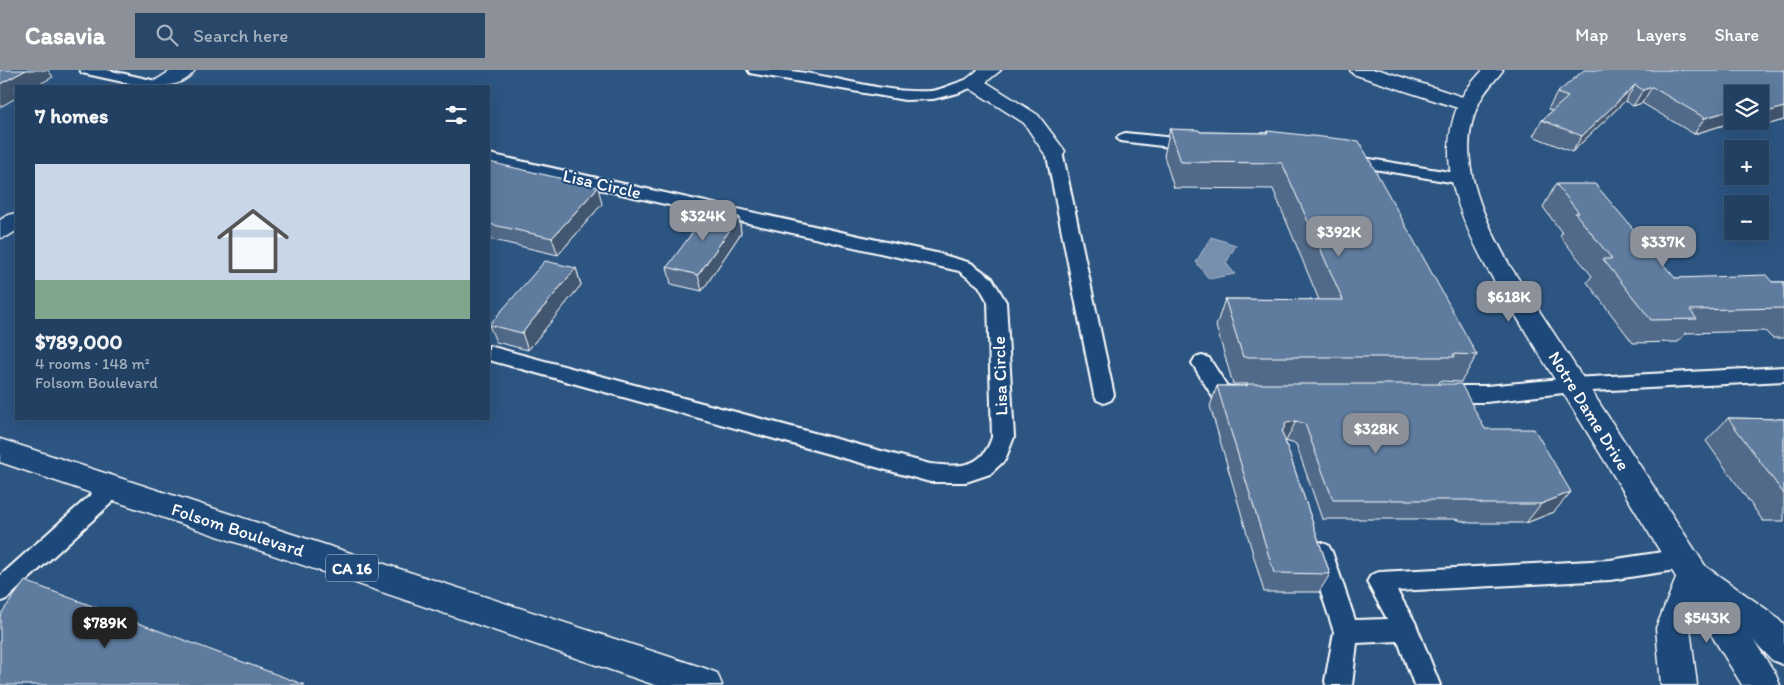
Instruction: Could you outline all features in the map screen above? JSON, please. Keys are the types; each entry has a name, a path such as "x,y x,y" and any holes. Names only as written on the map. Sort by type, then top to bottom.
{"street":[{"path":"162,85 185,70"},
{"path":"991,70 974,82 1031,119 1054,151"},
{"path":"1360,70 1468,105"},
{"name":"Notre Dame Drive","path":"1492,70 1473,95 1460,129 1458,160 1466,200 1477,228 1498,267 1762,685"},
{"name":"Folsom Boulevard","path":"0,450 704,685"},
{"path":"1679,685 1673,628 1687,567 1761,625 1784,649"}],"lane":[{"path":"87,70 155,85"},
{"path":"755,70 779,72 905,96 933,95 958,89 974,82"},
{"path":"1124,138 1212,146"},
{"path":"1054,151 1104,395"},
{"path":"1328,157 1462,179"},
{"name":"Lisa Circle","path":"490,159 926,256 965,267 986,282 997,302 1003,437 996,455 980,470 956,476 930,472 490,353"},
{"path":"1202,363 1221,394 1260,394"},
{"path":"1417,394 1486,394 1572,384 1784,374"},
{"path":"0,590 113,488"},
{"path":"1313,532 1346,632 1338,681 1339,685"},
{"path":"1427,685 1406,630 1379,582 1687,567"},
{"path":"1346,632 1406,630"}],"water":[{"path":"1211,237 1236,245 1226,263 1235,274 1209,279 1196,262"}],"building":[{"path":"0,70 26,70 0,84"},
{"path":"1584,70 1784,70 1784,107 1769,111 1769,85 1724,85 1724,112 1705,118 1652,87 1643,90 1635,85 1582,136 1542,120 1568,97 1557,93"},
{"path":"1170,129 1199,130 1200,132 1268,133 1267,131 1359,141 1477,355 1453,354 1455,357 1243,357 1225,299 1343,300 1282,163 1181,162"},
{"path":"490,162 598,187 552,238 490,224"},
{"path":"1556,184 1595,184 1675,278 1766,275 1772,282 1784,282 1784,308 1690,310 1697,319 1651,320 1603,259 1612,259 1575,213 1579,213"},
{"path":"709,210 739,217 698,275 667,267"},
{"path":"545,261 576,268 522,333 490,324"},
{"path":"1247,384 1461,384 1485,429 1534,429 1571,492 1541,504 1484,504 1469,500 1333,500 1305,424 1296,421 1286,423 1282,432 1330,574 1274,573 1217,386 1247,386"},
{"path":"1728,418 1784,419 1784,494"},
{"path":"25,581 305,685 0,685 0,615"}]}
